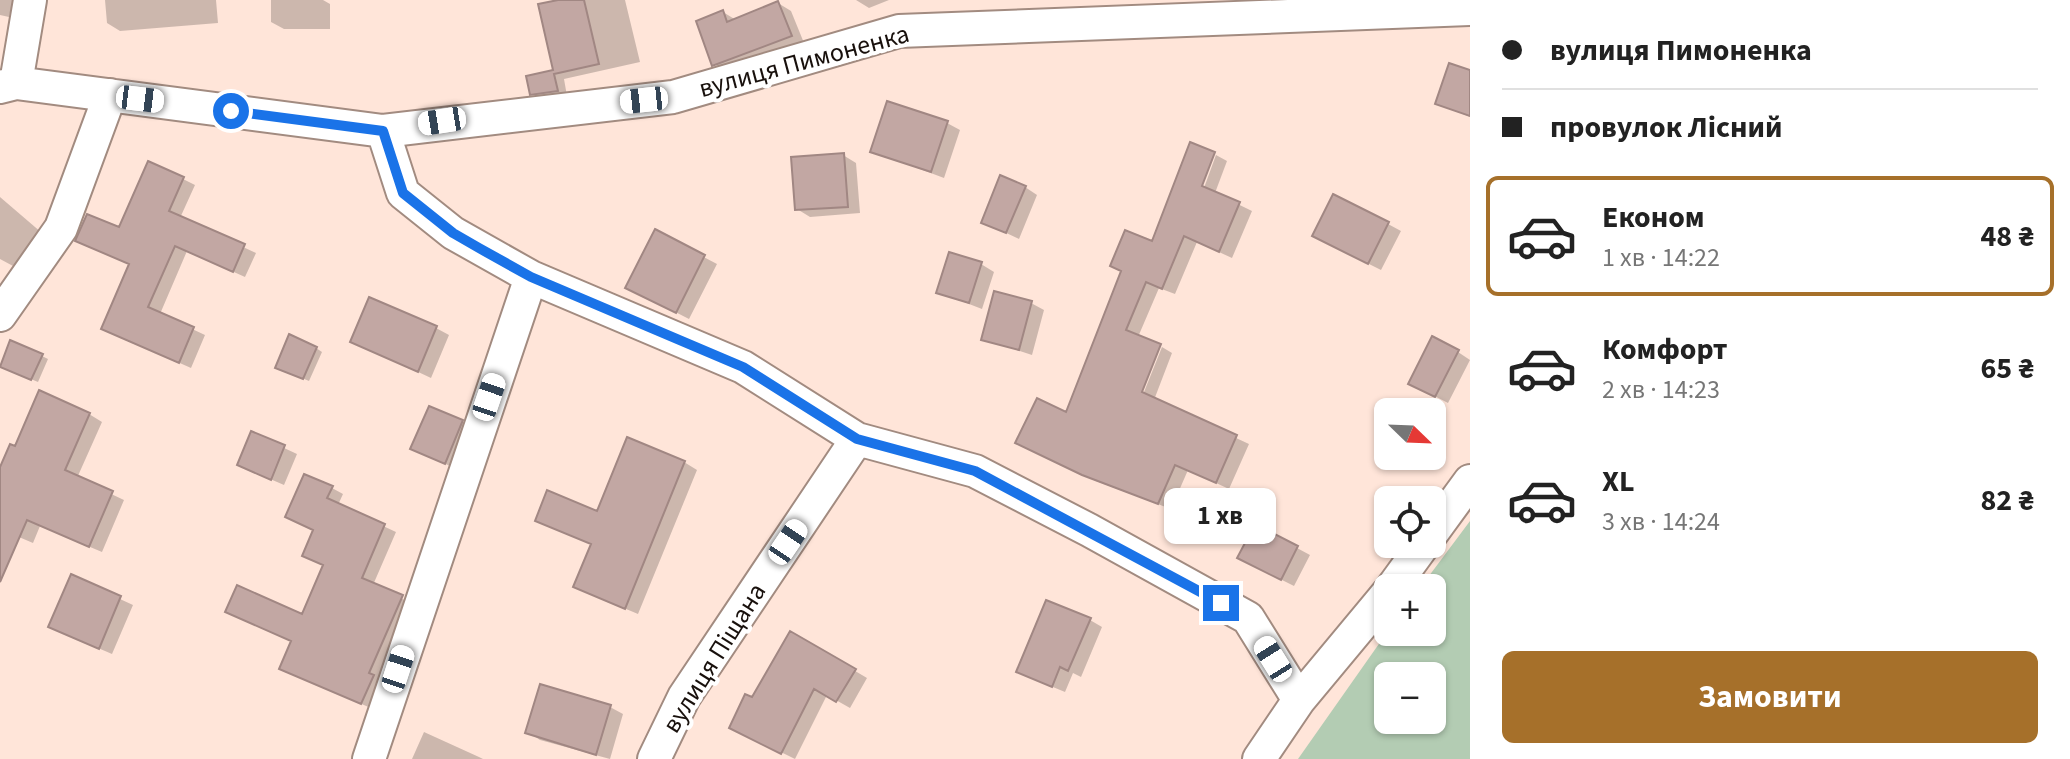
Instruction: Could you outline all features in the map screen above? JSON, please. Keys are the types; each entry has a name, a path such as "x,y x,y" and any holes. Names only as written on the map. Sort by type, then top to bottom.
{"street":[{"path":"8,85 30,0"},
{"name":"вулиця Пимоненка","path":"8,85 110,95 383,131 673,97 899,31 1470,9"},
{"path":"0,315 61,228 110,95"},
{"path":"383,131 403,193 453,233 531,277 743,367 857,439 975,471 1089,530 1248,618 1299,700"},
{"path":"369,759 531,277"},
{"name":"вулиця Піщана","path":"654,759 684,697 857,439"},
{"path":"1446,514 1470,481"},
{"path":"1259,759 1299,700 1374,610"}],"green space":[{"path":"1470,521 1470,759 1298,759 1377,646 1446,646 1446,574 1430,574 1442,558 1446,558 1446,553"}],"building":[{"path":"584,0 599,64 554,74 558,91 530,95 526,76 553,70 538,4"},
{"path":"778,1 792,36 712,66 696,21 723,10 727,22"},
{"path":"1449,63 1470,70 1470,116 1435,104"},
{"path":"887,101 948,121 931,172 870,152"},
{"path":"1190,142 1215,152 1202,186 1240,202 1219,252 1184,236 1162,289 1146,282 1126,330 1161,344 1142,392 1237,435 1216,483 1175,465 1158,504 1082,475 1015,443 1037,398 1066,412 1121,271 1110,266 1125,230 1152,241"},
{"path":"844,153 848,207 795,210 791,157"},
{"path":"148,161 184,177 169,211 245,244 233,272 175,246 148,307 194,327 179,363 101,329 129,264 75,241 87,214 119,227"},
{"path":"1000,175 1026,186 1006,233 981,223"},
{"path":"1333,194 1389,222 1368,264 1312,236"},
{"path":"655,229 705,255 676,313 625,288"},
{"path":"949,252 982,262 969,303 936,293"},
{"path":"994,291 1032,301 1019,350 981,340"},
{"path":"369,297 437,326 418,372 350,342"},
{"path":"289,334 317,347 303,379 275,368"},
{"path":"1432,336 1459,350 1435,397 1408,384"},
{"path":"10,340 43,354 31,380 0,367"},
{"path":"39,390 90,413 65,470 113,491 89,547 27,520 0,582 0,467 10,444 15,446"},
{"path":"429,406 463,420 445,464 410,449"},
{"path":"251,431 285,445 271,480 237,465"},
{"path":"627,437 685,461 625,609 573,587 591,544 535,521 547,490 597,511"},
{"path":"304,474 333,486 327,498 385,524 362,578 403,595 369,673 374,675 361,704 279,669 291,641 225,612 237,585 302,614 323,565 302,556 313,530 285,517"},
{"path":"1255,524 1298,546 1281,580 1237,558"},
{"path":"71,574 121,596 99,649 48,627"},
{"path":"1046,600 1091,618 1068,671 1060,667 1052,687 1016,672"},
{"path":"790,631 856,669 836,702 814,689 781,754 729,728 745,694 752,697"},
{"path":"540,684 611,705 596,755 525,733"}],"route":[{"path":"231,111 383,131 403,193 453,233 479,248 531,277 743,367 857,439 975,471 1221,603"}]}
